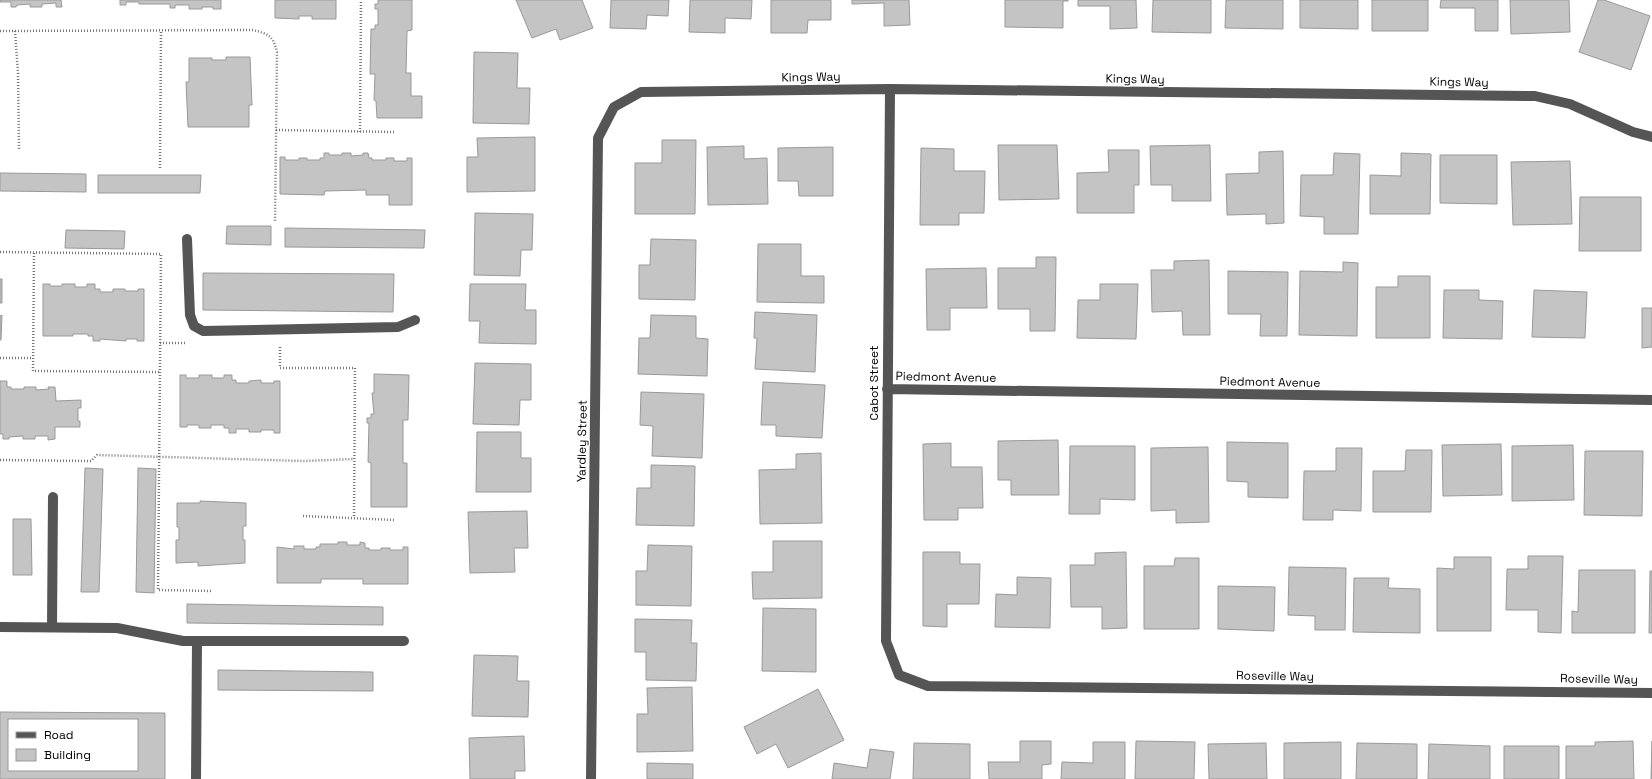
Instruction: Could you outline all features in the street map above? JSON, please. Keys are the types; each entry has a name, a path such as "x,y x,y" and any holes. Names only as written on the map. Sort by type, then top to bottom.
{"street":[{"name":"Kings Way","path":"614,107 641,92 890,89 1535,96 1570,104 1633,132 1652,137"},
{"name":"Cabot Street","path":"890,89 886,641 899,675"},
{"name":"Yardley Street","path":"591,779 598,138 614,107"},
{"path":"187,239 190,315 194,326 203,331 398,327 415,320"},
{"name":"Piedmont Avenue","path":"887,389 1652,400"},
{"path":"52,627 53,497"},
{"path":"0,627 117,628 183,641 404,641"},
{"path":"196,779 197,641"},
{"name":"Roseville Way","path":"899,675 928,686 1652,693"}],"path":[{"path":"360,132 361,0"},
{"path":"0,31 253,30 267,33 274,42 277,52 275,222"},
{"path":"15,31 18,72 18,149"},
{"path":"160,168 161,31"},
{"path":"276,130 394,132"},
{"path":"0,252 161,254 158,590 213,591"},
{"path":"34,252 33,371 160,372"},
{"path":"160,343 190,343"},
{"path":"280,343 280,368 355,368 353,459 354,518"},
{"path":"0,358 33,358"},
{"path":"0,460 91,461 97,455 304,461 353,459"},
{"path":"303,516 394,520"}],"building":[{"path":"0,0 61,0 62,7 56,7 56,3 42,4 42,7 30,7 30,4 11,7 11,2 0,2"},
{"path":"120,0 221,0 221,9 202,7 202,9 189,9 189,5 175,5 175,8 170,8 170,4 139,4 139,2 126,2 126,5 120,5"},
{"path":"275,0 336,0 336,19 312,19 312,16 299,16 299,19 275,18"},
{"path":"378,0 412,0 412,30 407,31 406,73 411,73 411,96 422,96 422,118 377,118 376,101 374,100 375,74 370,74 371,29 375,29 375,25 378,25 378,9 375,9 375,4 378,4"},
{"path":"516,0 582,0 593,28 560,40 556,29 532,38"},
{"path":"611,0 669,0 668,16 647,15 646,29 610,28"},
{"path":"690,0 752,0 751,19 725,18 725,33 689,32"},
{"path":"771,0 831,0 831,20 808,20 807,33 771,33"},
{"path":"852,0 909,0 910,25 884,26 884,3 852,4"},
{"path":"1005,0 1068,0 1063,1 1063,28 1005,27"},
{"path":"1078,0 1136,0 1137,28 1110,29 1110,6 1078,6"},
{"path":"1153,0 1211,0 1211,33 1152,32"},
{"path":"1226,0 1283,0 1283,29 1225,28"},
{"path":"1300,0 1358,0 1358,29 1300,28"},
{"path":"1372,0 1428,0 1428,31 1372,31"},
{"path":"1441,0 1498,0 1498,31 1475,31 1475,8 1440,8"},
{"path":"1510,0 1569,0 1570,32 1511,34"},
{"path":"1598,0 1604,0 1650,16 1631,70 1579,52"},
{"path":"474,52 518,53 517,88 530,88 529,124 473,123"},
{"path":"226,57 250,57 252,105 249,105 249,127 188,127 186,82 189,82 189,58 212,58 212,60 226,60"},
{"path":"535,137 535,191 467,192 467,157 478,157 477,138"},
{"path":"662,140 696,140 695,214 635,214 635,163 662,163"},
{"path":"998,145 1057,145 1059,199 999,200"},
{"path":"1210,145 1211,201 1172,201 1172,185 1151,185 1150,146"},
{"path":"744,146 744,159 767,158 768,204 708,205 707,147"},
{"path":"833,147 833,196 799,196 798,181 778,181 778,148"},
{"path":"921,148 954,149 954,171 985,171 984,213 959,213 959,225 920,225"},
{"path":"1108,150 1139,150 1139,185 1134,185 1134,213 1077,213 1077,173 1109,172"},
{"path":"1283,151 1284,223 1266,224 1266,214 1227,215 1226,174 1259,173 1259,152"},
{"path":"324,153 329,153 329,155 342,155 342,153 351,153 351,156 368,153 369,158 372,158 372,160 386,160 386,158 394,158 394,161 407,161 407,158 412,158 412,205 389,205 389,195 366,195 366,190 325,191 324,195 280,194 280,157 285,157 285,160 299,160 299,158 307,158 307,160 320,160 320,158 324,158"},
{"path":"1334,153 1360,154 1358,234 1324,234 1324,217 1300,216 1301,175 1333,175"},
{"path":"1401,153 1431,154 1430,214 1370,214 1370,175 1401,176"},
{"path":"1440,155 1497,155 1497,204 1440,203"},
{"path":"1570,161 1572,224 1513,225 1511,162"},
{"path":"0,173 86,174 86,192 0,191"},
{"path":"98,175 201,175 200,193 98,193"},
{"path":"1580,197 1641,197 1641,251 1579,251"},
{"path":"475,213 533,214 532,250 521,250 520,276 474,275"},
{"path":"227,226 271,226 271,245 226,244"},
{"path":"285,228 425,230 424,248 285,247"},
{"path":"66,230 125,231 124,249 65,248"},
{"path":"651,239 696,240 695,300 639,299 639,265 650,265"},
{"path":"758,244 801,244 801,276 824,276 824,303 757,302"},
{"path":"1036,257 1056,257 1055,331 1030,331 1030,309 998,309 998,268 1036,268"},
{"path":"1209,260 1210,335 1183,335 1182,311 1152,312 1151,270 1174,270 1174,261"},
{"path":"1343,262 1358,263 1357,336 1299,335 1300,271 1343,272"},
{"path":"986,268 987,308 950,308 950,330 927,330 926,269"},
{"path":"1228,271 1288,272 1287,336 1260,336 1261,314 1228,314"},
{"path":"203,273 394,274 393,312 203,310"},
{"path":"1398,276 1430,276 1430,338 1376,338 1376,287 1398,287"},
{"path":"0,279 2,279 2,303 0,303"},
{"path":"43,284 50,284 50,286 62,286 62,284 75,284 75,287 87,287 87,284 95,284 95,289 100,289 100,292 113,292 113,289 138,291 138,289 144,289 144,341 137,341 137,339 126,339 126,341 100,339 100,341 93,341 93,336 88,336 88,334 73,334 73,336 43,336"},
{"path":"470,284 526,284 525,310 536,310 536,344 479,343 480,321 469,321"},
{"path":"1100,284 1138,284 1136,339 1077,338 1078,300 1100,300"},
{"path":"1444,290 1479,290 1479,300 1503,301 1502,339 1443,338"},
{"path":"1534,290 1587,292 1585,338 1532,337"},
{"path":"1642,308 1652,308 1652,347 1642,348"},
{"path":"755,312 817,315 815,372 755,369 757,338 754,338"},
{"path":"2,315 1,340 0,340 0,316"},
{"path":"651,315 696,316 696,338 708,339 707,376 638,374 639,338 650,338"},
{"path":"475,363 531,364 531,400 520,400 519,425 473,424"},
{"path":"374,374 409,375 408,420 403,420 403,463 407,463 407,507 371,507 371,463 368,462 369,423 367,423 367,418 371,418 371,414 374,414 372,393 374,393"},
{"path":"180,375 186,375 186,378 199,378 199,375 212,375 212,378 224,378 224,375 232,375 232,380 236,380 236,383 249,383 249,381 261,380 261,383 274,383 274,381 280,381 280,433 274,433 274,430 249,432 249,429 236,429 236,433 229,433 229,428 224,428 224,425 211,425 211,428 199,428 199,425 187,425 187,427 180,427"},
{"path":"0,381 7,381 7,387 11,387 11,389 36,387 36,390 55,387 56,401 81,400 81,408 78,408 78,421 80,421 80,427 55,427 55,439 48,440 48,436 35,436 35,439 23,439 23,436 3,439 3,434 0,434"},
{"path":"763,382 825,385 822,438 776,436 776,425 761,425"},
{"path":"641,392 704,394 702,458 652,456 653,426 640,425"},
{"path":"477,432 521,432 521,458 531,458 531,492 476,492"},
{"path":"1058,440 1059,495 1011,495 1011,480 998,480 998,441"},
{"path":"1227,442 1288,443 1288,498 1248,497 1248,482 1227,481"},
{"path":"951,443 951,467 982,467 983,508 958,508 958,520 924,520 923,444"},
{"path":"1501,444 1502,495 1443,496 1442,445"},
{"path":"1573,445 1574,500 1512,501 1512,446"},
{"path":"1070,446 1135,446 1135,500 1100,499 1100,514 1069,514"},
{"path":"1208,447 1209,522 1176,523 1176,510 1151,511 1151,448"},
{"path":"1336,448 1362,448 1361,511 1333,510 1333,520 1303,520 1304,471 1336,471"},
{"path":"1406,450 1432,450 1431,512 1373,512 1373,471 1405,471"},
{"path":"1585,451 1643,451 1642,516 1584,515"},
{"path":"821,453 822,523 760,524 759,470 796,469 796,454"},
{"path":"651,465 695,466 694,526 636,525 637,488 651,488"},
{"path":"85,468 103,469 99,592 81,592"},
{"path":"138,468 156,469 154,593 136,592"},
{"path":"200,501 246,503 246,526 243,526 243,540 245,540 245,563 198,566 198,562 176,563 176,540 179,540 179,527 177,527 177,503 200,503"},
{"path":"527,511 528,548 514,548 515,572 470,573 468,512"},
{"path":"13,519 31,519 32,575 13,575"},
{"path":"773,541 822,541 822,598 753,599 752,572 773,572"},
{"path":"338,542 347,542 347,545 360,545 360,542 365,543 365,548 369,548 369,550 390,548 390,550 403,550 403,547 408,547 408,584 363,584 363,579 321,579 321,583 277,583 277,547 294,549 294,546 304,546 304,549 316,549 316,547 320,547 320,544 338,544"},
{"path":"648,545 692,546 691,606 636,605 636,571 647,571"},
{"path":"923,552 960,552 960,564 980,564 979,604 947,604 947,627 923,626"},
{"path":"1126,552 1127,628 1102,629 1102,607 1071,607 1070,565 1095,565 1095,553"},
{"path":"1528,556 1563,556 1561,633 1538,632 1538,610 1506,610 1507,569 1528,569"},
{"path":"1454,557 1491,557 1491,631 1437,631 1437,568 1454,569"},
{"path":"1175,558 1199,558 1199,629 1144,629 1144,566 1174,566"},
{"path":"1289,567 1346,568 1345,630 1315,630 1315,616 1288,615"},
{"path":"1579,570 1635,570 1635,633 1572,633 1572,611 1578,612"},
{"path":"1650,571 1652,571 1652,633 1649,633"},
{"path":"1017,577 1051,578 1050,628 995,627 996,594 1017,595"},
{"path":"1354,578 1389,578 1388,588 1420,589 1420,633 1353,632"},
{"path":"1218,586 1275,587 1274,631 1218,629"},
{"path":"187,604 383,607 383,625 187,623"},
{"path":"763,608 816,609 816,672 762,671"},
{"path":"635,619 692,620 691,643 697,643 696,681 646,680 646,652 635,652"},
{"path":"474,655 518,656 517,681 529,681 528,717 472,716"},
{"path":"218,670 373,672 373,691 218,690"},
{"path":"692,687 693,751 637,752 637,714 648,714 647,688"},
{"path":"818,689 844,740 788,768 776,744 757,754 744,727"},
{"path":"0,712 165,713 165,779 0,779"},
{"path":"524,736 525,771 515,771 515,779 470,779 469,738"},
{"path":"1020,741 1051,741 1051,764 1042,765 1042,779 989,779 988,762 1020,762"},
{"path":"1136,741 1195,742 1194,779 1135,779"},
{"path":"1633,741 1634,779 1566,779 1566,746 1595,746 1595,742"},
{"path":"1652,741 1652,779 1651,779"},
{"path":"1093,742 1125,742 1125,779 1061,779 1062,762 1093,763"},
{"path":"1341,742 1341,779 1284,779 1284,743"},
{"path":"914,743 970,744 970,779 913,779"},
{"path":"1266,743 1267,779 1209,779 1208,744"},
{"path":"1357,743 1417,744 1417,779 1356,779"},
{"path":"1429,744 1490,746 1490,779 1428,779"},
{"path":"1504,746 1559,746 1559,779 1504,779"},
{"path":"870,749 894,752 890,779 832,779 834,763 867,768"},
{"path":"647,763 693,764 693,779 647,779"}]}
